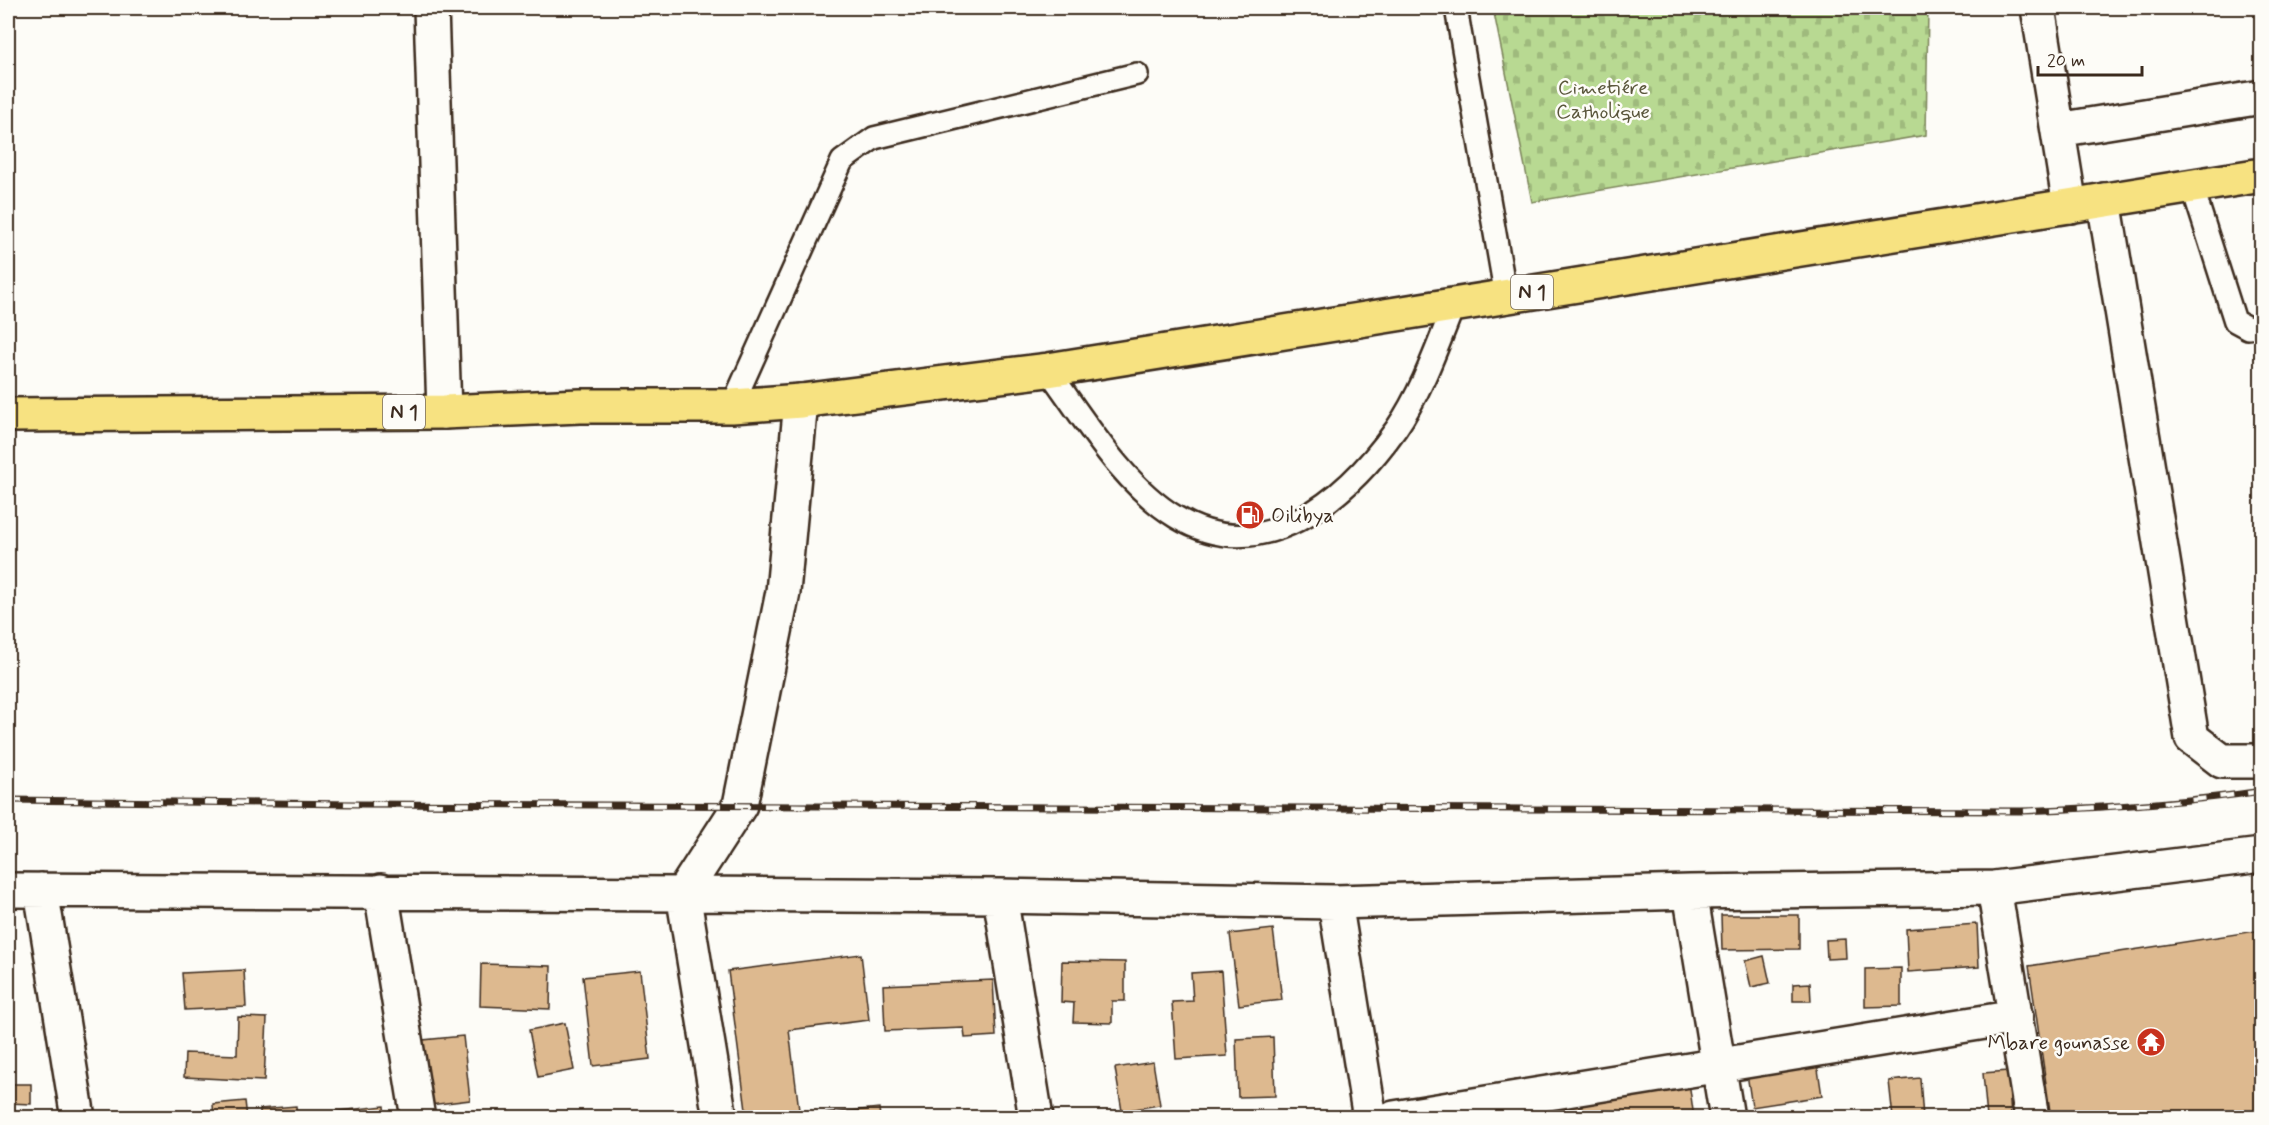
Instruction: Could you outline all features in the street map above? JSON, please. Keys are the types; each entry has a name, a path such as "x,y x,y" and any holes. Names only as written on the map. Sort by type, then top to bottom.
{"highway":[{"name":"N 1","path":"8,415 444,412 580,406 732,406 801,401 1048,370 2262,175"}],"street":[{"path":"431,8 444,412"},
{"path":"2038,8 2070,206"},
{"path":"2058,130 2262,97"},
{"path":"2104,200 2192,738 2222,761 2262,761"},
{"path":"720,1118 683,893 740,805 783,592 801,401"},
{"path":"8,890 683,893 1335,902 1690,892 1994,888 2262,855"},
{"path":"1994,888 2032,1118"},
{"path":"41,890 78,1118"},
{"path":"381,891 418,1118"},
{"path":"1690,892 1727,1118"},
{"path":"1000,896 1036,1118"},
{"path":"1335,902 1370,1118"},
{"path":"1394,1118 2016,1017"}],"lane":[{"path":"1456,8 1506,297"},
{"path":"732,406 843,160 874,138 1137,74"},
{"path":"2192,186 2235,321 2248,328 2262,326"},
{"path":"1048,370 1136,485 1175,517 1210,534 1251,536 1278,529 1312,514 1350,483 1396,428 1424,378 1454,305"}],"green space":[{"name":"Cimetiére Catholique","path":"1493,8 1928,8 1926,135 1532,202"}],"building":[{"path":"1721,915 1799,915 1799,949 1722,950"},
{"path":"1977,924 1979,967 1908,972 1906,929"},
{"path":"1273,929 1282,1000 1239,1005 1230,934"},
{"name":"Mbare gounasse","path":"2262,930 2262,1118 2051,1118 2029,966"},
{"path":"1845,939 1846,958 1827,959 1826,940"},
{"path":"861,954 869,1020 789,1030 800,1118 747,1118 728,971"},
{"path":"1764,956 1770,983 1751,987 1745,961"},
{"path":"1062,961 1125,962 1125,1001 1112,1001 1112,1023 1073,1022 1074,1003 1061,1002"},
{"path":"481,964 551,966 550,1009 480,1006"},
{"path":"1901,968 1901,1006 1865,1007 1865,969"},
{"path":"244,970 246,1007 185,1010 182,973"},
{"path":"640,971 650,1059 593,1066 583,977"},
{"path":"1221,971 1227,1056 1176,1059 1172,1002 1193,1001 1191,973"},
{"path":"993,980 996,1036 965,1038 964,1028 885,1031 883,985"},
{"path":"1810,983 1811,1001 1793,1001 1793,984"},
{"path":"238,1017 267,1018 264,1081 184,1077 185,1053 237,1055"},
{"path":"565,1023 574,1070 538,1077 529,1030"},
{"path":"463,1036 470,1100 430,1105 423,1040"},
{"path":"1273,1037 1275,1096 1238,1097 1236,1039"},
{"path":"1816,1056 1822,1096 1752,1107 1746,1067"},
{"path":"1153,1062 1160,1105 1122,1111 1115,1068"},
{"path":"2008,1071 2011,1118 1987,1118 1983,1073"},
{"path":"1920,1078 1923,1118 1893,1118 1889,1081"},
{"path":"1689,1082 1694,1118 1558,1118 1556,1098"},
{"path":"8,1084 31,1084 31,1104 8,1103"},
{"path":"245,1101 247,1118 214,1118 213,1104"},
{"path":"296,1106 297,1118 260,1118 260,1109"},
{"path":"384,1106 385,1118 322,1118 321,1113"},
{"path":"879,1108 880,1118 823,1118 823,1114"},
{"path":"209,1110 210,1118 184,1118 184,1112"}],"railway":[{"path":"8,800 357,804 2021,811 2142,804 2262,791"}],"place":[{"name":"Oilibya","path":"1250,515"},
{"name":"Mbare gounasse","path":"2151,1042"}]}
